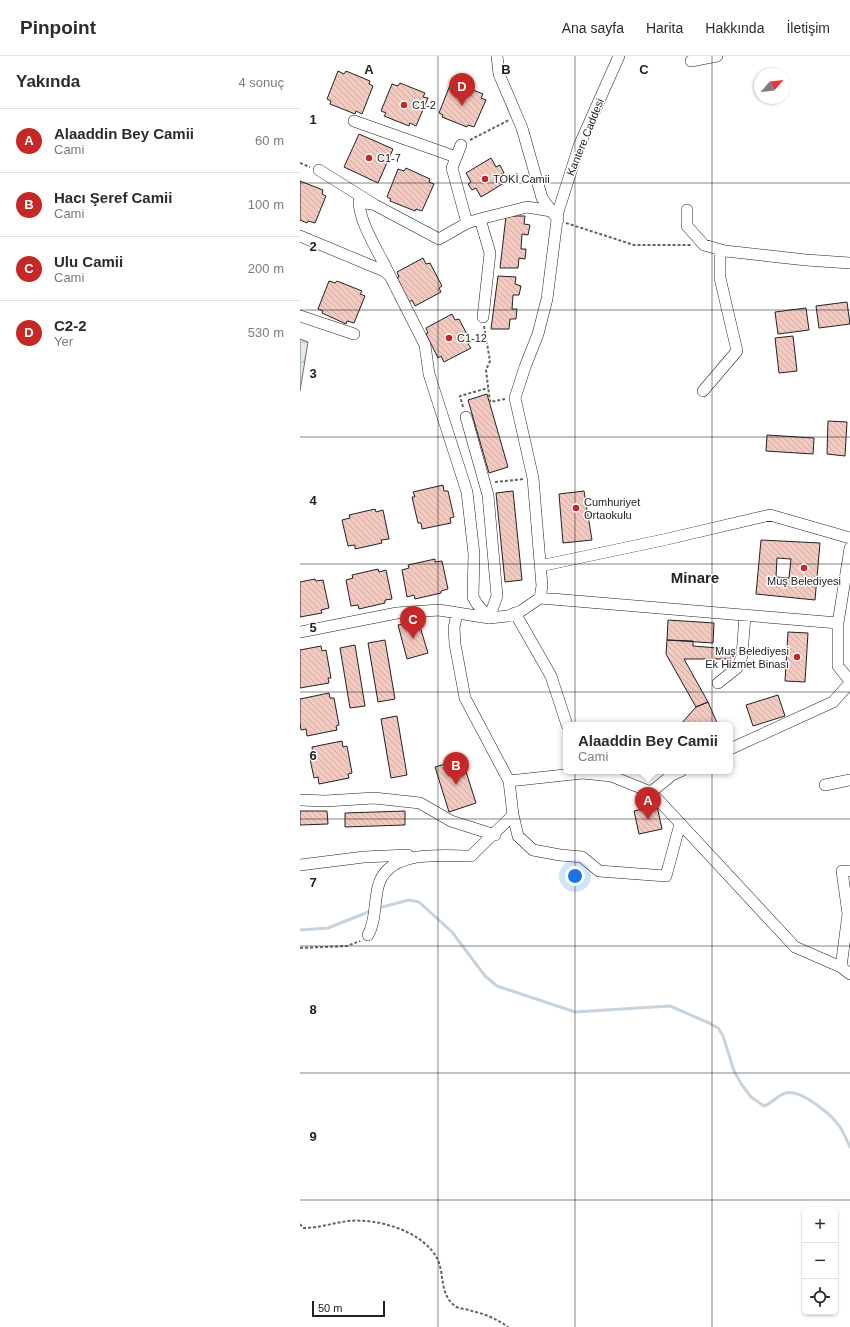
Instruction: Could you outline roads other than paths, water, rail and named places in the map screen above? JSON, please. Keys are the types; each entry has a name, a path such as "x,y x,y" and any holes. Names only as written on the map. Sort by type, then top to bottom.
{"street":[{"path":"497,56 499,74 517,116 542,198 558,220"},
{"name":"Kantere Caddesi","path":"540,566 533,478 515,398 538,334 547,299 558,212 579,146 619,56"},
{"path":"691,61 717,56"},
{"path":"354,121 456,157"},
{"path":"461,145 452,168 467,223"},
{"path":"319,170 374,205 439,239 467,223 527,206 552,211"},
{"path":"374,205 359,201 362,217 425,345 429,374 467,492 474,554 473,598 489,618"},
{"path":"687,210 687,226 704,245 720,250 806,260 850,263"},
{"path":"480,219 490,253 483,317"},
{"path":"300,236 376,266 390,276"},
{"path":"703,391 737,351 720,278 720,250"},
{"path":"300,316 354,334"},
{"path":"466,417 488,495 497,596 489,618"},
{"path":"300,632 397,613 439,610 489,618 515,613 536,602 540,598 542,586 540,566 664,540 770,515 850,538"},
{"path":"733,748 833,702 850,682 838,666 838,623 850,548"},
{"path":"540,598 838,623"},
{"path":"457,613 454,628 455,644 465,698 510,781 513,815 518,836 533,850 560,856 582,857 599,871 666,876 680,824"},
{"path":"515,613 551,676 566,722"},
{"path":"718,683 737,668 742,656 745,615"},
{"path":"510,781 567,774"},
{"path":"597,774 611,776 651,792 795,947 845,971 848,914 842,871 850,871"},
{"path":"651,792 674,774"},
{"path":"825,784 850,780"},
{"path":"300,800 324,802 374,798 420,803 451,821 495,835"},
{"path":"300,865 364,857 471,856 495,835 513,815"},
{"path":"370,932 378,887 386,869 406,860 427,856"}],"waterway":[{"path":"378,908 409,900 419,902 452,932 485,976 497,986 575,1012 670,1006 709,1023 718,1028 723,1036 734,1071 751,1097 764,1106 780,1095 786,1093 800,1095 808,1099 816,1104 836,1122 850,1147"},
{"path":"300,930 328,928 371,911"}],"place":[{"name":"C1-2","path":"404,105"},
{"name":"C2-2","path":"462,106"},
{"name":"C1-7","path":"369,158"},
{"name":"TOKİ Camii","path":"485,179"},
{"name":"C1-12","path":"449,338"},
{"name":"Cumhuriyet Ortaokulu","path":"576,508"},
{"name":"Muş Belediyesi","path":"804,568"},
{"name":"Ulu Camii","path":"413,639"},
{"name":"Muş Belediyesi Ek Hizmet Binası","path":"797,657"},
{"name":"Hacı Şeref Camii","path":"456,785"},
{"name":"Alaaddin Bey Camii","path":"648,820"}],"district":[{"name":"Minare","path":"695,578"}]}
